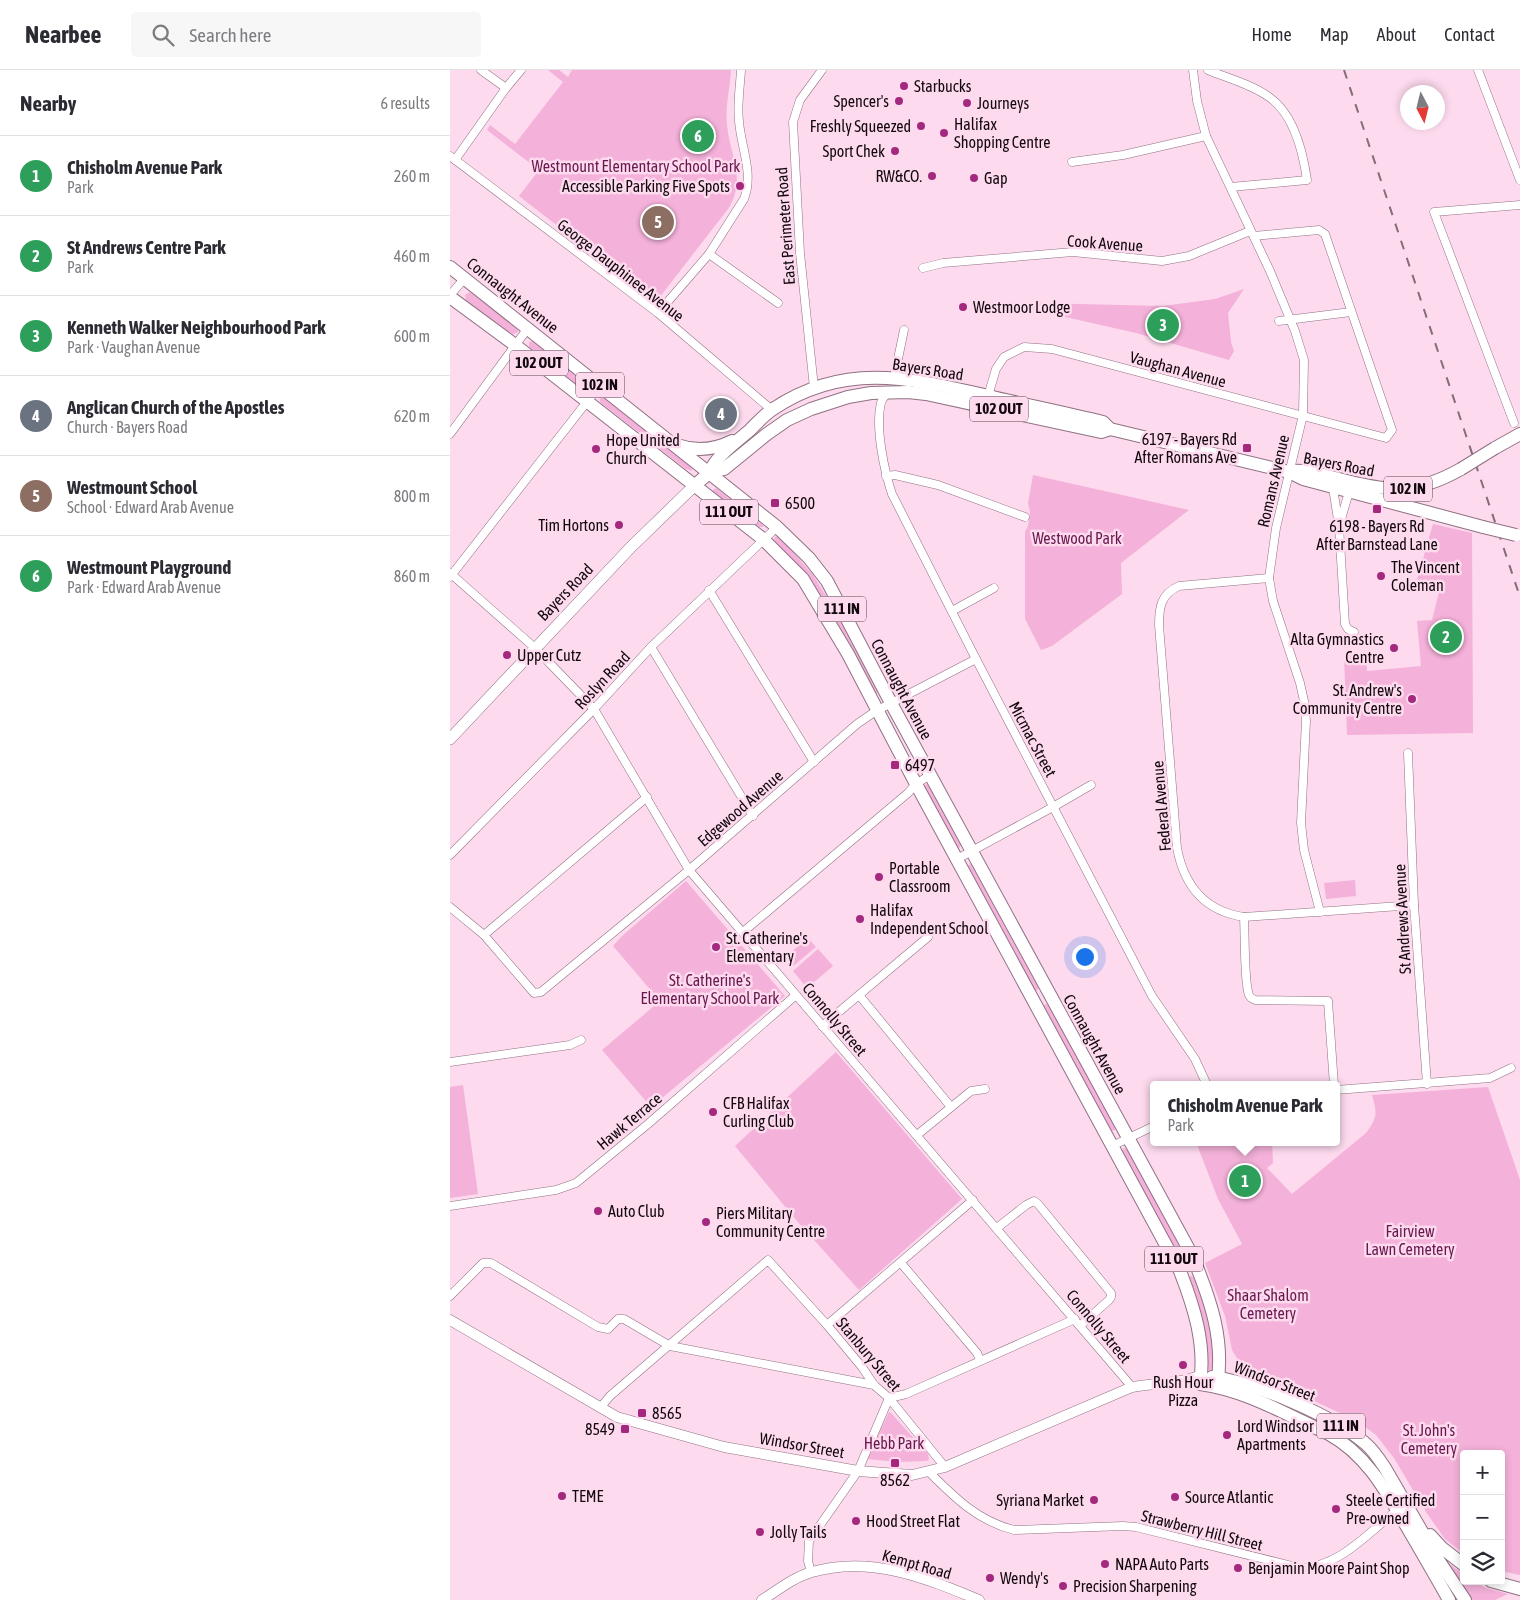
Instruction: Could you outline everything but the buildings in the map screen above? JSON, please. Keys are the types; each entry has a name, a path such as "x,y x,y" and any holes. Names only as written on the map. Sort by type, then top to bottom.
{"main road":[{"name":"Connaught Avenue","path":"450,267 777,527 809,558 827,582 970,851 1194,1260 1212,1310 1219,1343 1218,1382"},
{"name":"Connaught Avenue","path":"450,296 764,539 803,579 848,654 876,711 1180,1270 1200,1333 1198,1380"},
{"name":"Bayers Road","path":"450,738 638,540 709,473 714,462 743,435 772,410 814,388 843,380 894,378 921,380 1103,422 1110,429 1289,472 1303,479 1333,488 1518,536"},
{"path":"843,380 849,389 858,393 871,393"},
{"path":"808,410 813,399 814,388"},
{"name":"Bayers Road","path":"709,473 724,469 766,434 808,410 871,393 908,392 934,395 1101,432 1110,429"},
{"name":"Bayers Road","path":"1289,472 1305,470 1373,488 1409,489 1430,484 1461,469 1495,448 1517,429"},
{"path":"671,444 686,449 702,450 718,447 743,435"},
{"path":"1033,1002 1048,993"},
{"path":"1219,1343 1227,1367 1246,1384"},
{"name":"Windsor Street","path":"1198,1380 1246,1384 1297,1404 1334,1422 1359,1439 1377,1455 1406,1509 1446,1598"},
{"name":"Windsor Street","path":"1218,1382 1341,1440 1366,1463 1406,1509 1465,1600"},
{"path":"1406,1509 1442,1548 1460,1562"},
{"path":"1505,1585 1520,1589"}],"street":[{"path":"481,70 506,88"},
{"path":"453,158 521,70"},
{"path":"658,314 709,254 744,199 748,189 748,171 738,120 741,70"},
{"name":"East Perimeter Road","path":"814,388 800,253 793,122 800,100 822,70"},
{"name":"Romans Avenue","path":"1193,70 1197,101 1206,136 1296,331 1304,360 1303,415 1276,528 1269,578 1275,610 1300,683 1304,701 1306,721 1300,823 1304,850 1320,912"},
{"path":"1208,70 1270,97 1286,114 1303,156 1307,180 1231,187"},
{"path":"1478,70 1520,177"},
{"path":"1072,162 1123,155 1206,136"},
{"name":"George Dauphinee Avenue","path":"453,158 658,314 772,410"},
{"path":"1517,429 1434,212 1520,205"},
{"name":"Cook Avenue","path":"923,268 943,263 1073,252 1162,261 1189,256 1252,234 1319,230 1325,234 1351,312"},
{"path":"709,254 778,303"},
{"path":"450,296 465,278"},
{"path":"1279,321 1351,312"},
{"name":"Vaughan Avenue","path":"988,396 996,369 1004,357 1024,347 1052,350 1386,438 1392,430 1351,312"},
{"path":"450,434 528,328"},
{"path":"894,378 904,330"},
{"path":"451,575 600,385"},
{"name":"Micmac Street","path":"887,392 881,401 881,444 886,476 902,516 1152,996 1195,1059 1205,1081"},
{"path":"886,476 895,475 938,485 1025,517"},
{"path":"1333,488 1339,526 1345,624 1348,629 1354,632"},
{"path":"1339,526 1349,492"},
{"name":"Roslyn Road","path":"450,855 594,709 651,647 777,527"},
{"name":"Connolly Street","path":"451,575 535,648 594,709 689,870 1132,1387"},
{"name":"Federal Avenue","path":"1269,578 1179,586 1170,590 1159,610 1180,864 1189,884 1203,899 1217,909 1234,916 1244,917 1414,905"},
{"path":"952,611 994,588"},
{"path":"709,590 814,762"},
{"path":"651,647 752,816"},
{"name":"Edgewood Avenue","path":"484,935 534,993 541,992 689,870 857,724 876,711 976,659"},
{"name":"St Andrews Avenue","path":"1408,753 1414,905 1427,1084"},
{"path":"743,932 908,793 916,784 930,775"},
{"path":"957,859 1054,808 1091,784"},
{"path":"450,907 484,935 647,797"},
{"path":"1244,917 1246,975 1250,997 1255,1000 1328,1001 1334,1081"},
{"path":"822,1026 928,937"},
{"name":"Hawk Terrace","path":"450,1206 556,1190 576,1183 648,1124 796,995"},
{"path":"859,995 951,1107"},
{"path":"450,1062 570,1045 581,1040"},
{"path":"1340,1090 1490,1078 1511,1068"},
{"path":"917,1135 971,1091 985,1089"},
{"path":"1112,1146 1150,1128"},
{"path":"827,1325 973,1200"},
{"path":"811,1572 808,1561 810,1541 858,1471 889,1398 906,1394 980,1360 1078,1322 1111,1297 1111,1293 1034,1201 997,1228"},
{"name":"Stanbury Street","path":"670,1346 768,1260 827,1325 862,1367 874,1385 889,1398 946,1468"},
{"path":"450,1296 484,1263 491,1263 598,1327 608,1329 618,1319 624,1319 670,1346 874,1385"},
{"path":"901,1263 977,1353 980,1360"},
{"name":"Windsor Street","path":"450,1320 618,1417 724,1447 858,1471 892,1474 912,1474 946,1468 1132,1387 1153,1383 1198,1380"},
{"path":"600,1408 610,1396 670,1346"},
{"name":"Strawberry Hill Street","path":"929,1472 982,1518 998,1526 1014,1530 1136,1527 1300,1568 1319,1566 1332,1561 1406,1509"},
{"name":"Kempt Road","path":"762,1600 811,1572 850,1566 870,1566 902,1572 979,1600"}],"green space":[{"name":"Westmount Elementary School Park","path":"548,70 559,70 568,77 572,70 731,70 727,118 737,177 734,198 728,209 656,302 519,196 539,170 487,130 490,125 515,144 563,82"},
{"path":"1244,289 1228,313 1231,342 1234,351 1229,360 1136,333 999,302 1163,306 1215,299"},
{"path":"470,292 518,329 518,332 512,335 466,300 465,295"},
{"path":"533,341 587,384 587,388 583,390 529,348 529,342"},
{"path":"602,396 690,464 692,471 686,469 600,402"},
{"name":"Westwood Park","path":"1033,475 1189,510 1121,563 1122,594 1052,646 1041,650 1025,619 1025,532 1030,512 1028,503"},
{"path":"716,488 763,525 763,527 759,527 712,491"},
{"path":"1433,524 1472,533 1473,733 1347,735 1344,655 1366,653 1367,671 1421,666 1417,621 1432,620 1440,588 1417,580"},
{"path":"779,536 813,575 831,604 879,693 874,693 804,573 775,542 775,537"},
{"path":"927,784 930,786 961,845 958,850 924,786"},
{"path":"971,864 1039,988 1035,992 965,867"},
{"path":"1355,880 1356,896 1326,899 1324,883"},
{"name":"St. Catherine's Elementary School Park","path":"686,881 785,996 651,1107 602,1050 660,1001 613,946"},
{"path":"808,938 816,947 792,967 784,958"},
{"path":"818,949 833,966 807,988 793,971"},
{"path":"1046,1004 1050,1006 1116,1127 1115,1130 1111,1131 1042,1006"},
{"path":"836,1052 962,1199 859,1290 797,1221 735,1146"},
{"path":"463,1085 478,1194 450,1198 450,1087"},
{"name":"Fairview Lawn Cemetery","path":"1488,1087 1520,1180 1520,1575 1505,1572 1505,1450 1460,1450 1460,1551 1445,1539 1426,1512 1394,1458 1376,1435 1357,1421 1243,1368 1232,1350 1225,1316 1205,1263 1242,1244 1218,1199 1198,1146 1272,1146 1273,1163 1267,1168 1292,1194 1366,1133 1373,1123 1375,1106 1372,1095"},
{"path":"1124,1148 1129,1150 1185,1257 1185,1260 1182,1262 1179,1261 1121,1151"},
{"path":"1190,1276 1196,1280 1212,1336 1214,1359 1213,1370 1209,1371 1205,1346 1188,1278"},
{"name":"Hebb Park","path":"889,1412 928,1454 929,1459 927,1461 898,1462 867,1459"},
{"path":"1446,1561 1460,1572 1460,1583"},
{"path":"1461,1585 1480,1585 1508,1594 1495,1600 1471,1600"}],"railway":[{"path":"1344,70 1520,597"}],"place":[{"name":"Starbucks","path":"904,86"},
{"name":"Spencer's","path":"899,101"},
{"name":"Journeys","path":"967,103"},
{"name":"Freshly Squeezed","path":"921,126"},
{"name":"Halifax Shopping Centre","path":"944,133"},
{"name":"Westmount Playground","path":"698,136"},
{"name":"Sport Chek","path":"895,151"},
{"name":"RW&CO.","path":"932,176"},
{"name":"Gap","path":"974,178"},
{"name":"Accessible Parking Five Spots","path":"740,186"},
{"name":"Westmount School","path":"658,222"},
{"name":"Westmoor Lodge","path":"963,307"},
{"name":"Kenneth Walker Neighbourhood Park","path":"1163,325"},
{"name":"Anglican Church of the Apostles","path":"721,414"},
{"name":"6197 - Bayers Rd After Romans Ave","path":"1247,448"},
{"name":"Hope United Church","path":"596,449"},
{"name":"6500","path":"775,503"},
{"name":"6198 - Bayers Rd After Barnstead Lane","path":"1377,509"},
{"name":"Tim Hortons","path":"619,525"},
{"name":"The Vincent Coleman","path":"1381,576"},
{"name":"St Andrews Centre Park","path":"1446,637"},
{"name":"Alta Gymnastics Centre","path":"1394,648"},
{"name":"Upper Cutz","path":"507,655"},
{"name":"St. Andrew's Community Centre","path":"1412,699"},
{"name":"6497","path":"895,765"},
{"name":"Portable Classroom","path":"879,877"},
{"name":"Halifax Independent School","path":"860,919"},
{"name":"St. Catherine's Elementary","path":"716,947"},
{"name":"CFB Halifax Curling Club","path":"713,1112"},
{"name":"Chisholm Avenue Park","path":"1245,1181"},
{"name":"Auto Club","path":"598,1211"},
{"name":"Piers Military Community Centre","path":"706,1222"},
{"name":"Rush Hour Pizza","path":"1183,1365"},
{"name":"8565","path":"642,1413"},
{"name":"8549","path":"625,1429"},
{"name":"Lord Windsor Apartments","path":"1227,1435"},
{"name":"8562","path":"895,1463"},
{"name":"TEME","path":"562,1496"},
{"name":"Source Atlantic","path":"1175,1497"},
{"name":"Syriana Market","path":"1094,1500"},
{"name":"Steele Certified Pre-owned","path":"1336,1509"},
{"name":"Hood Street Flat","path":"856,1521"},
{"name":"Jolly Tails","path":"760,1532"},
{"name":"NAPA Auto Parts","path":"1105,1564"},
{"name":"Benjamin Moore Paint Shop","path":"1238,1568"},
{"name":"Wendy's","path":"990,1578"},
{"name":"Precision Sharpening","path":"1063,1586"}],"park label":[{"name":"Shaar Shalom Cemetery","path":"1268,1304"},
{"name":"St. John's Cemetery","path":"1429,1439"}]}
